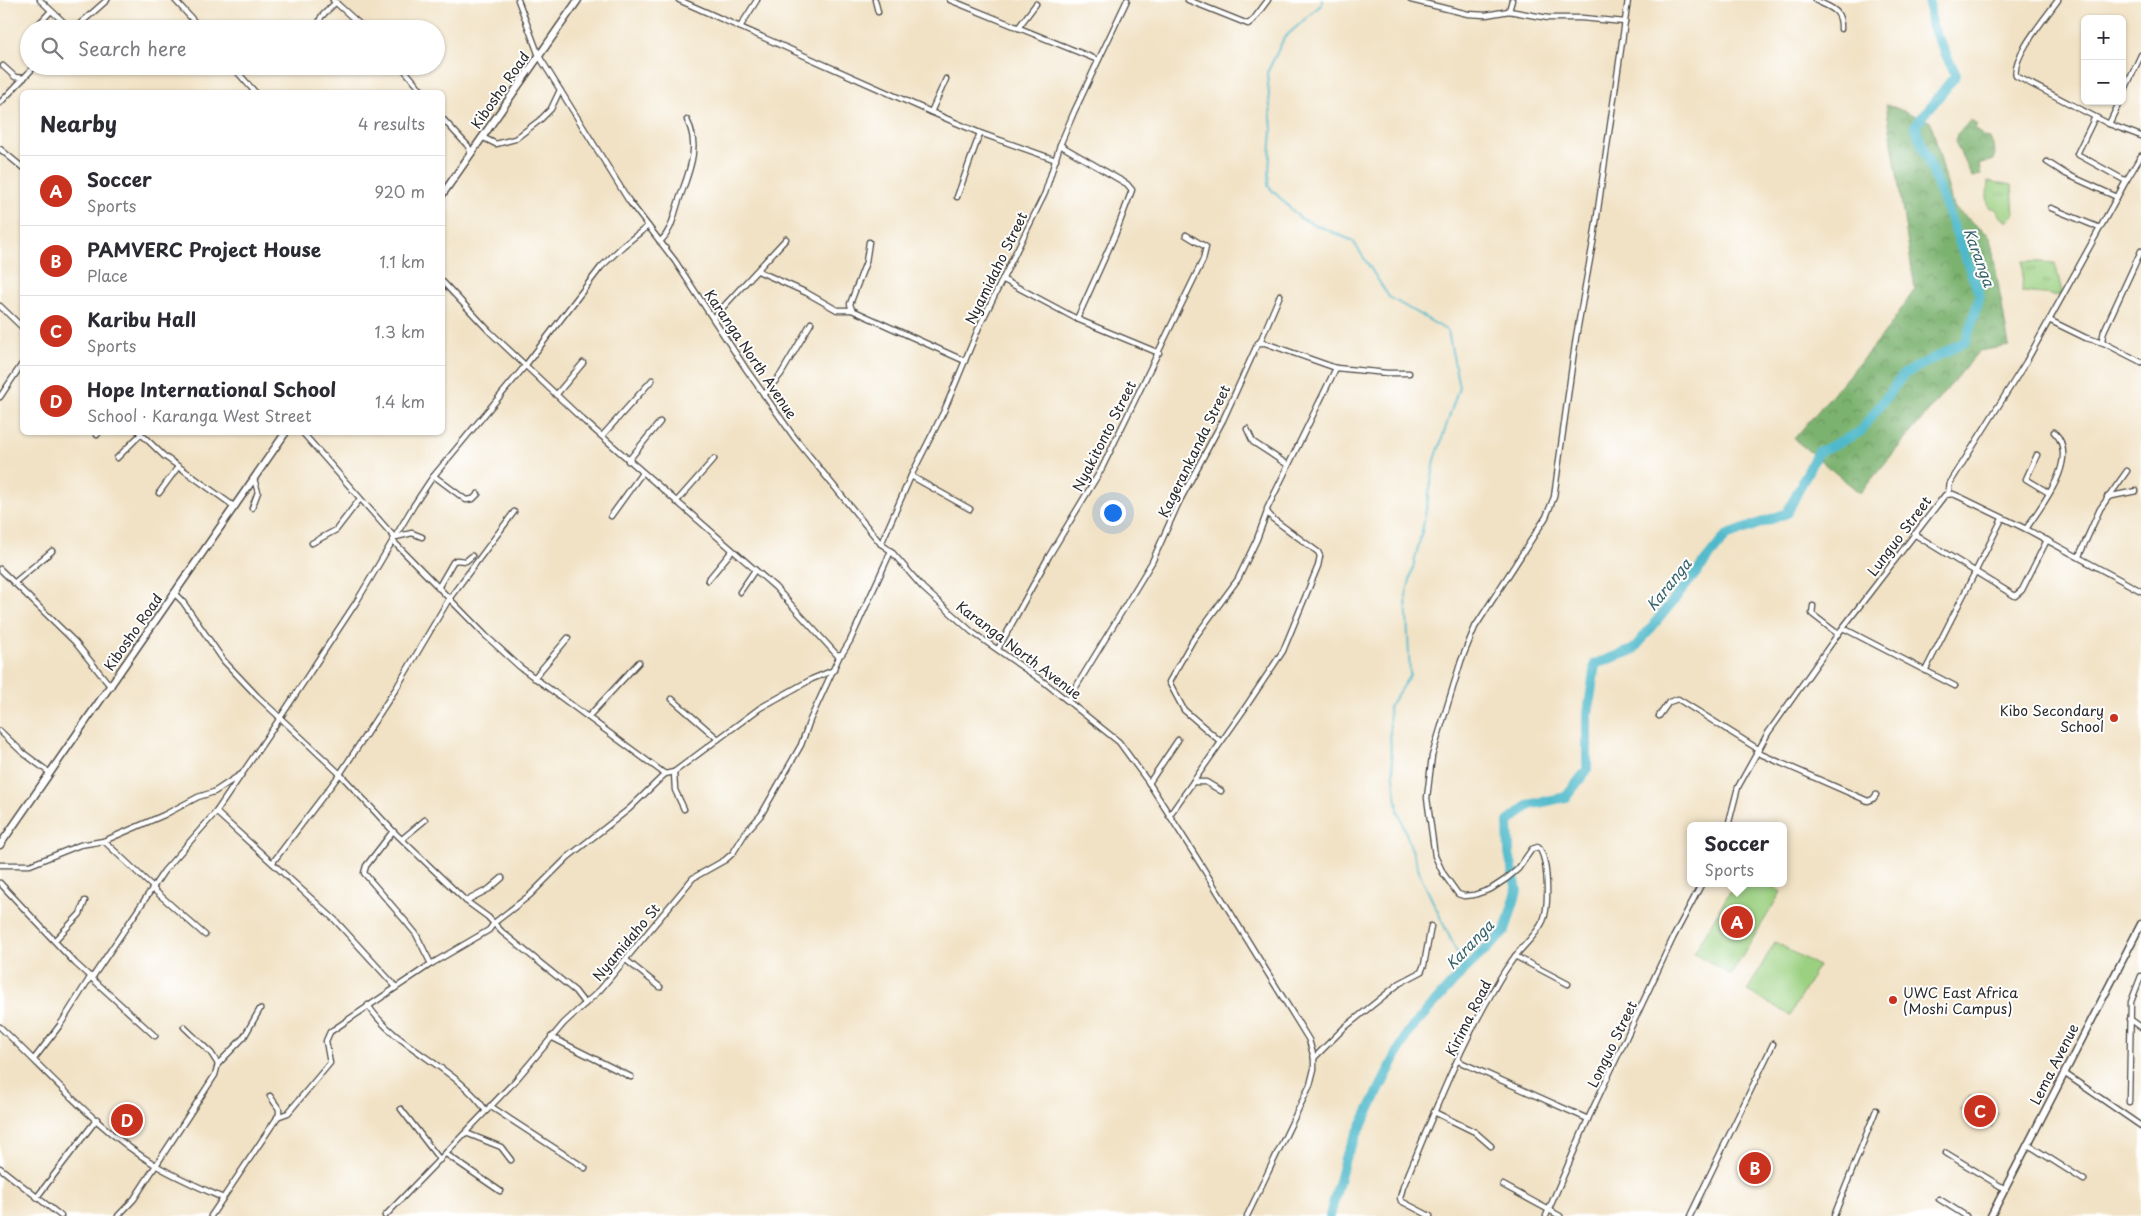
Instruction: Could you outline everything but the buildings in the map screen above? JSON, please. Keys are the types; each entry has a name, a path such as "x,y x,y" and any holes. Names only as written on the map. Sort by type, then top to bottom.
{"street":[{"path":"40,0 62,20"},
{"path":"83,20 107,0"},
{"path":"175,0 193,20"},
{"name":"Karanga North Avenue","path":"518,0 539,56 603,162 713,318 764,395 815,465 881,544 891,552 923,588 972,632 1068,700 1119,742 1149,783 1222,896 1309,1040 1314,1058 1314,1069 1310,1085 1247,1216"},
{"name":"Kibosho Road","path":"445,191 578,0"},
{"path":"679,0 980,133 1056,160"},
{"path":"740,27 757,0"},
{"path":"875,0 878,12"},
{"name":"Nyamidaho Street","path":"881,544 911,476 936,429 1002,279 1046,193 1060,145 1127,0"},
{"path":"1188,0 1248,24 1268,0"},
{"path":"1411,0 1468,14 1486,15 1509,11 1548,18 1582,18 1625,22 1628,0"},
{"path":"1509,11 1512,0"},
{"path":"1815,0 1838,12 1841,18 1841,29"},
{"path":"2058,0 2019,56 2016,63 2016,73 2024,81 2108,124 2141,136"},
{"path":"320,20 334,1 355,20"},
{"path":"953,1 1098,60"},
{"path":"1018,28 1036,4"},
{"path":"42,20 51,11"},
{"name":"Kirima Road","path":"1430,1216 1404,1203 1400,1198 1434,1112 1486,1003 1515,956 1538,929 1546,912 1545,865 1541,850 1538,847 1532,849 1518,869 1491,889 1474,895 1464,896 1453,888 1443,873 1432,848 1427,798 1429,770 1462,661 1475,627 1546,517 1553,502 1576,337 1594,237 1625,22"},
{"path":"2126,87 2141,54"},
{"path":"3,66 14,77 25,78"},
{"path":"0,103 28,75"},
{"path":"240,75 253,90"},
{"path":"408,75 419,90"},
{"path":"931,112 946,79"},
{"path":"482,137 496,144 515,139 548,113 560,90"},
{"path":"2108,124 2118,105"},
{"path":"2096,117 2077,154 2126,181"},
{"path":"660,242 672,226 690,170 693,142 687,120"},
{"path":"445,121 468,146 471,154"},
{"path":"957,197 980,133"},
{"path":"1060,145 1127,184 1132,190 1115,235 1077,318"},
{"path":"0,149 20,165"},
{"path":"1948,494 1950,483 2026,362 2141,156"},
{"path":"2046,162 2066,174 2117,197"},
{"path":"2050,208 2100,228"},
{"path":"34,1060 176,856 216,812 357,601 434,476 525,366 601,267 648,226"},
{"name":"Nyakitonto Street","path":"998,649 1049,556 1101,470 1159,354 1206,250 1204,245 1186,235"},
{"path":"713,318 786,239"},
{"path":"852,310 850,304 866,262 869,242"},
{"path":"2104,343 2102,340 2104,331 2140,254"},
{"path":"758,271 807,293 837,310 852,310 965,360"},
{"path":"1002,279 1077,318 1159,354"},
{"path":"445,284 525,366 628,461 785,597 831,650 840,655"},
{"name":"Kagerankanda Street","path":"1068,700 1152,562 1179,502 1201,464 1260,342 1280,295"},
{"path":"0,306 20,325"},
{"path":"2049,320 2086,338 2104,343 2141,362"},
{"path":"764,395 781,374 811,323"},
{"path":"1260,342 1336,368 1387,373 1409,373"},
{"path":"556,394 583,363"},
{"path":"0,397 20,367"},
{"path":"1221,742 1184,710 1169,682 1193,640 1238,579 1257,539 1268,504 1336,368"},
{"path":"602,436 652,380"},
{"path":"628,461 660,422"},
{"path":"1247,429 1253,442 1288,465"},
{"path":"2026,529 2060,476 2062,466 2061,440 2054,432"},
{"path":"117,458 138,435"},
{"path":"142,435 156,450 235,507"},
{"name":"Kibosho Road","path":"0,845 284,435"},
{"path":"305,435 438,588 502,651 534,678 665,774"},
{"path":"2037,455 2026,479 2050,493"},
{"path":"676,502 714,459"},
{"path":"159,493 178,467"},
{"path":"2079,556 2107,497 2127,471"},
{"path":"611,516 642,473"},
{"path":"434,476 466,500 473,499 478,494"},
{"path":"911,476 970,509"},
{"path":"252,508 258,492 254,479"},
{"path":"2107,497 2136,491"},
{"name":"Lunguo Street","path":"1729,822 1735,796 1757,750 1838,634 1942,498 1948,494 1960,497 2026,529 2141,591"},
{"path":"312,543 336,530 360,499"},
{"path":"273,862 340,774 397,687 449,599 514,512"},
{"path":"1169,816 1283,651 1320,561 1318,552 1314,548 1273,519 1267,512"},
{"path":"1925,671 2002,519"},
{"path":"395,539 412,533 422,537"},
{"path":"1914,534 2015,596 2022,590 2047,540"},
{"path":"14,583 52,551"},
{"path":"708,580 732,551"},
{"name":"Nyamidaho St","path":"385,1216 516,1081 551,1037 592,998 694,878 730,857 761,815 801,745 810,720 840,655 853,636 891,552"},
{"path":"438,588 453,562 456,560 466,562 472,556"},
{"path":"0,569 75,642 111,687"},
{"path":"740,592 755,570"},
{"path":"175,594 183,602 224,661 280,718 340,774 394,831 466,900 509,938 575,990 585,1004"},
{"path":"1813,606 1812,614 1838,634"},
{"path":"1843,628 1955,686"},
{"path":"534,678 568,638"},
{"path":"588,717 640,662"},
{"path":"277,1118 288,1114 330,1063 326,1041 330,1032 430,964 481,936 494,923 530,895 568,858 624,814 665,774 674,772 760,708 821,674 834,670"},
{"path":"672,699 718,739"},
{"path":"1659,716 1670,702 1678,699 1757,750 1868,801 1873,800 1876,795"},
{"path":"0,732 22,752 50,773"},
{"path":"1149,783 1178,740"},
{"path":"674,772 674,790 684,809"},
{"path":"0,865 30,865 80,845 104,841 164,815 198,796 214,792 241,774"},
{"path":"1193,782 1206,782 1221,791"},
{"path":"216,812 335,920 396,987"},
{"path":"402,839 425,820"},
{"path":"394,831 366,866 364,874 416,934 430,964"},
{"path":"104,841 205,935"},
{"path":"466,900 489,889 502,878"},
{"path":"0,883 75,963 156,1036"},
{"name":"Longuo Street","path":"1546,1216 1588,1119 1700,887"},
{"path":"55,940 80,914 85,901"},
{"name":"Lema Avenue","path":"1995,1215 2005,1189 2027,1144 2141,924"},
{"path":"1314,1058 1337,1034 1400,983 1421,972 1432,926"},
{"path":"1515,956 1568,984"},
{"path":"626,960 660,987"},
{"path":"2129,1102 2130,1019 2133,993 2141,976"},
{"path":"368,1005 380,1021 437,1064 477,1099 486,1111"},
{"path":"118,1216 134,1199 208,1088 218,1064 244,1037 260,1009"},
{"path":"2130,1019 2141,1027"},
{"path":"0,1026 97,1119 137,1152 157,1165 222,1198"},
{"path":"184,1026 211,1052 218,1064"},
{"path":"551,1037 631,1077"},
{"path":"1690,1216 1773,1044"},
{"path":"1458,1061 1588,1119"},
{"path":"2064,1073 2141,1126"},
{"path":"211,1216 277,1118 280,1109 270,1096"},
{"path":"490,1106 584,1168"},
{"path":"401,1109 440,1160"},
{"path":"1834,1216 1876,1110"},
{"path":"1434,1112 1475,1132 1491,1146"},
{"path":"37,1197 97,1119"},
{"path":"466,1133 501,1147 511,1160"},
{"path":"2027,1144 2084,1180"},
{"path":"1946,1153 2005,1189"},
{"path":"446,1154 500,1191"},
{"path":"0,1168 61,1216"},
{"path":"1503,1185 1560,1216"},
{"path":"1939,1200 1966,1216"}],"green space":[{"path":"1886,104 1931,122 1953,207 1990,236 2009,346 1979,351 1860,493 1794,439 1884,334 1915,289"},
{"path":"1971,120 1977,125 1975,128 1984,137 1990,138 1995,151 1994,160 1979,165 1981,175 1972,177 1955,142 1957,134"},
{"path":"1988,181 2012,185 2014,215 2007,222 2000,217 1996,209 1989,207 1987,197"},
{"path":"2023,261 2055,263 2063,296 2022,292"},
{"path":"1733,887 1773,887 1781,892 1731,975 1694,953"},
{"path":"1775,942 1818,966 1790,1015 1747,991"},
{"path":"1969,1096 1999,1114 1991,1127 1961,1109"}],"waterway":[{"path":"1322,0 1322,4 1284,38 1267,73 1272,129 1268,186 1300,218 1353,241 1389,297 1448,331 1459,387 1435,460 1423,527 1406,596 1410,675 1389,707 1391,752 1398,810 1422,879 1465,969"},
{"name":"Karanga","path":"1330,1216 1345,1158 1408,1032 1465,969 1505,931 1517,891 1509,853 1508,822 1529,805 1566,797 1587,770 1587,721 1595,664 1633,650 1726,536 1787,513 1817,453 1860,432 1904,374 1966,341 1980,296 1915,126 1956,75 1931,24 1929,0"}],"place":[{"name":"Kibo Secondary School","path":"2114,718"},
{"name":"Soccer","path":"1737,922"},
{"name":"UWC East Africa (Moshi Campus)","path":"1893,1000"},
{"name":"Karibu Hall","path":"1980,1111"},
{"name":"Hope International School","path":"127,1120"},
{"name":"PAMVERC Project House","path":"1755,1168"}]}
